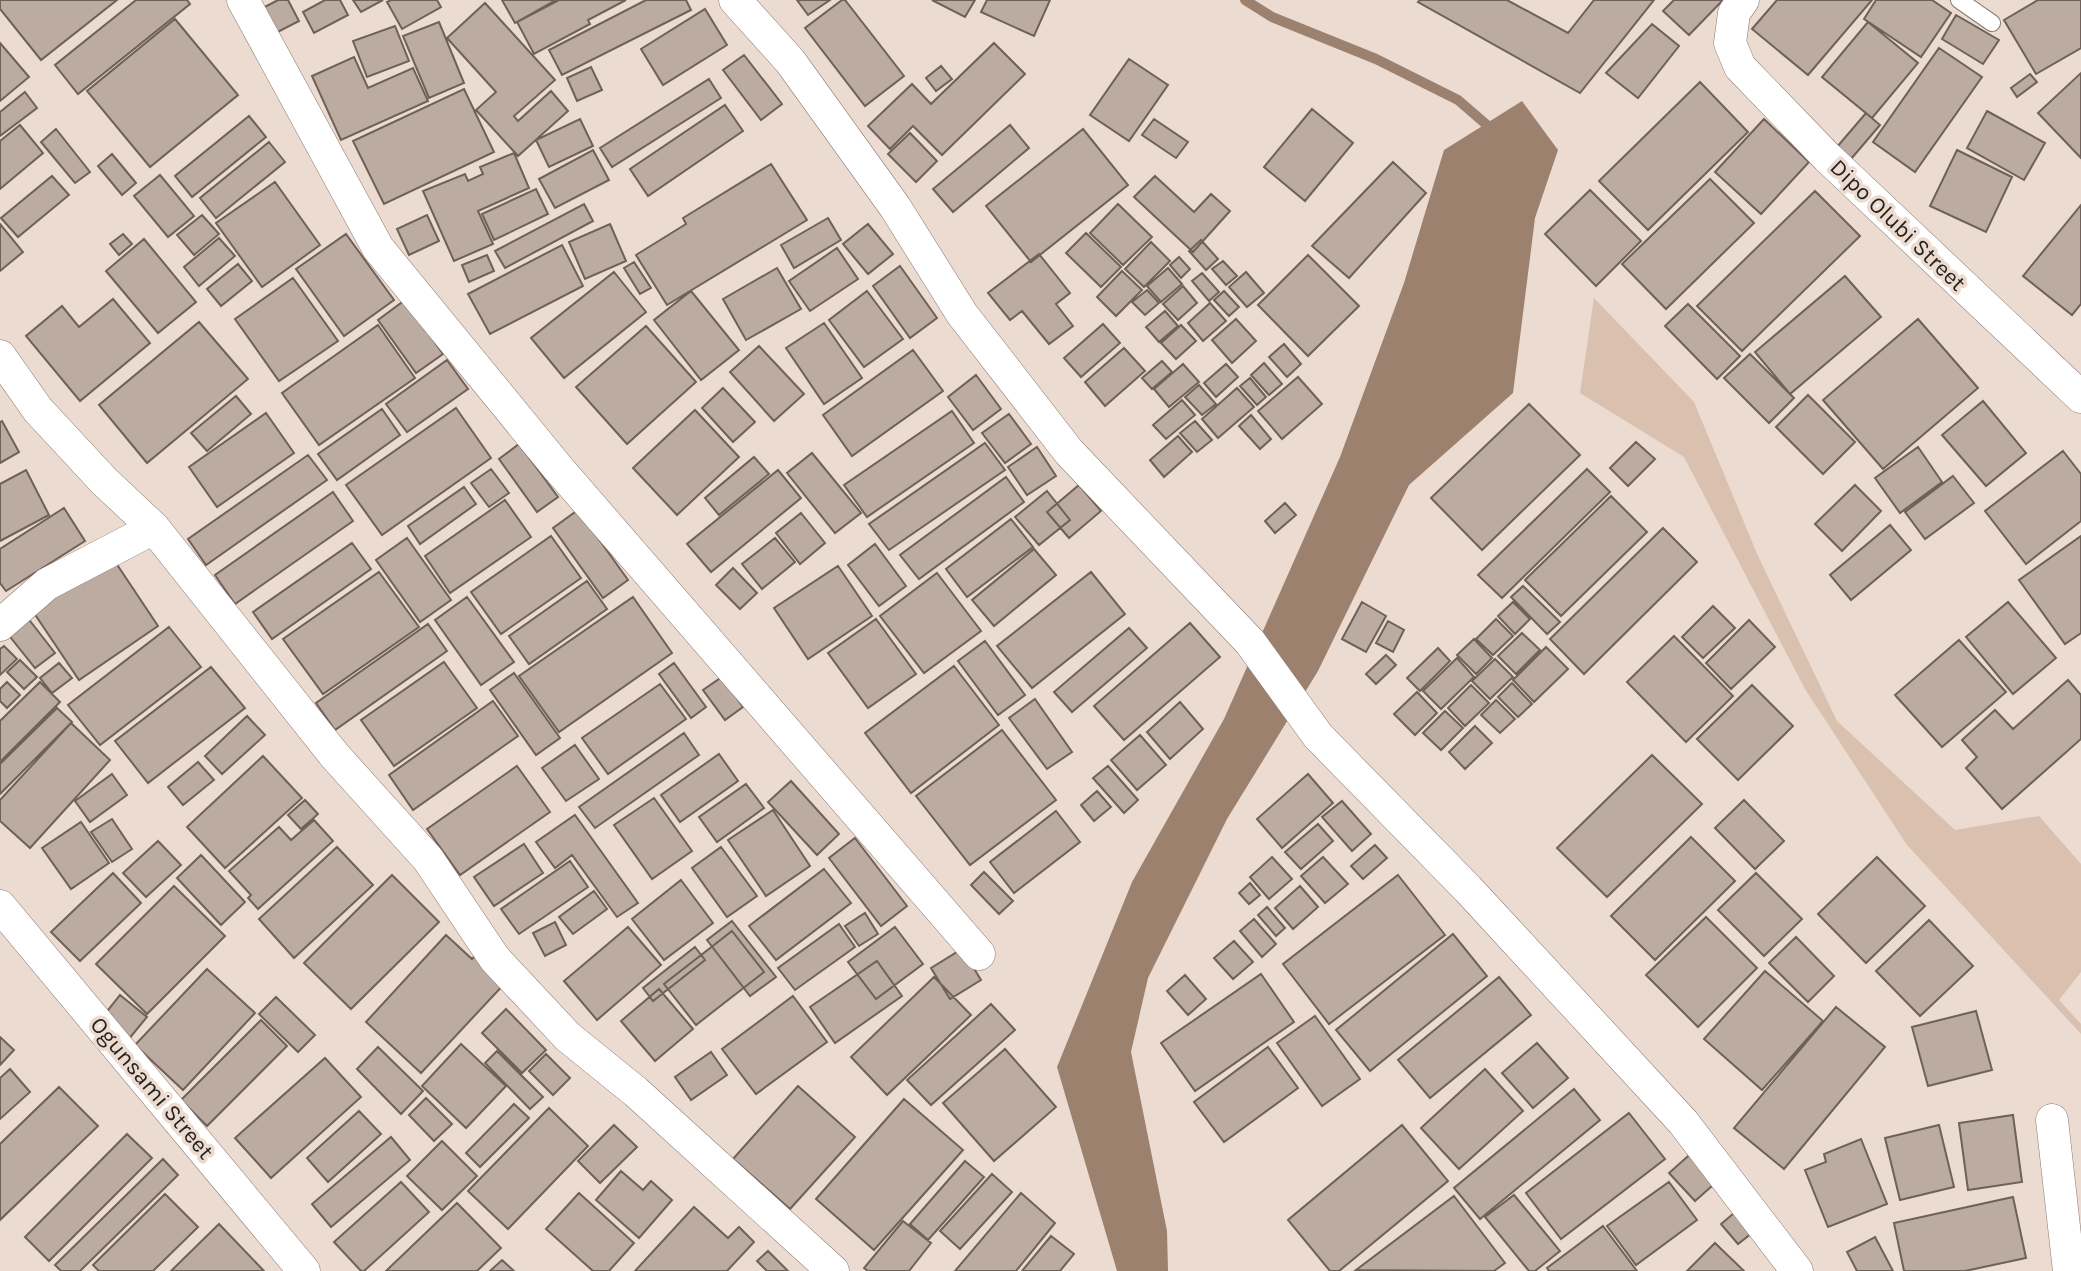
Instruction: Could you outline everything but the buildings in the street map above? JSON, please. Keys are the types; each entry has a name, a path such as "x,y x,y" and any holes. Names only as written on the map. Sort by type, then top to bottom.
{"street":[{"path":"243,0 378,248 558,468 979,954"},
{"path":"735,0 790,61 895,207 962,314 1069,452 1250,642 1318,736 1468,889 1683,1122 1797,1271"},
{"name":"Dipo Olubi Street","path":"1743,0 1734,13 1730,43 1740,67 1828,158 2081,397"},
{"path":"0,356 38,410 104,481 154,528 335,756 428,859 495,959 568,1037 636,1092 832,1271"},
{"path":"0,625 47,584 154,528"},
{"name":"Ogunsami Street","path":"0,906 304,1271"},
{"path":"2052,1119 2069,1271"}],"lane":[{"path":"1959,0 1992,23"}],"shaded area":[{"path":"1522,101 1558,150 1535,218 1513,393 1409,485 1318,671 1227,819 1148,978 1131,1052 1167,1231 1168,1271 1117,1271 1057,1067 1132,882 1224,719 1340,457 1404,283 1444,150"},
{"path":"1594,298 1694,402 1758,556 1837,721 1955,830 2039,816 2081,864 2081,972 2059,1000 2081,1024 2081,1034 1907,845 1805,689 1684,457 1580,393"}],"waterway":[{"path":"1245,0 1272,17 1376,59 1458,100 1495,132"}]}
